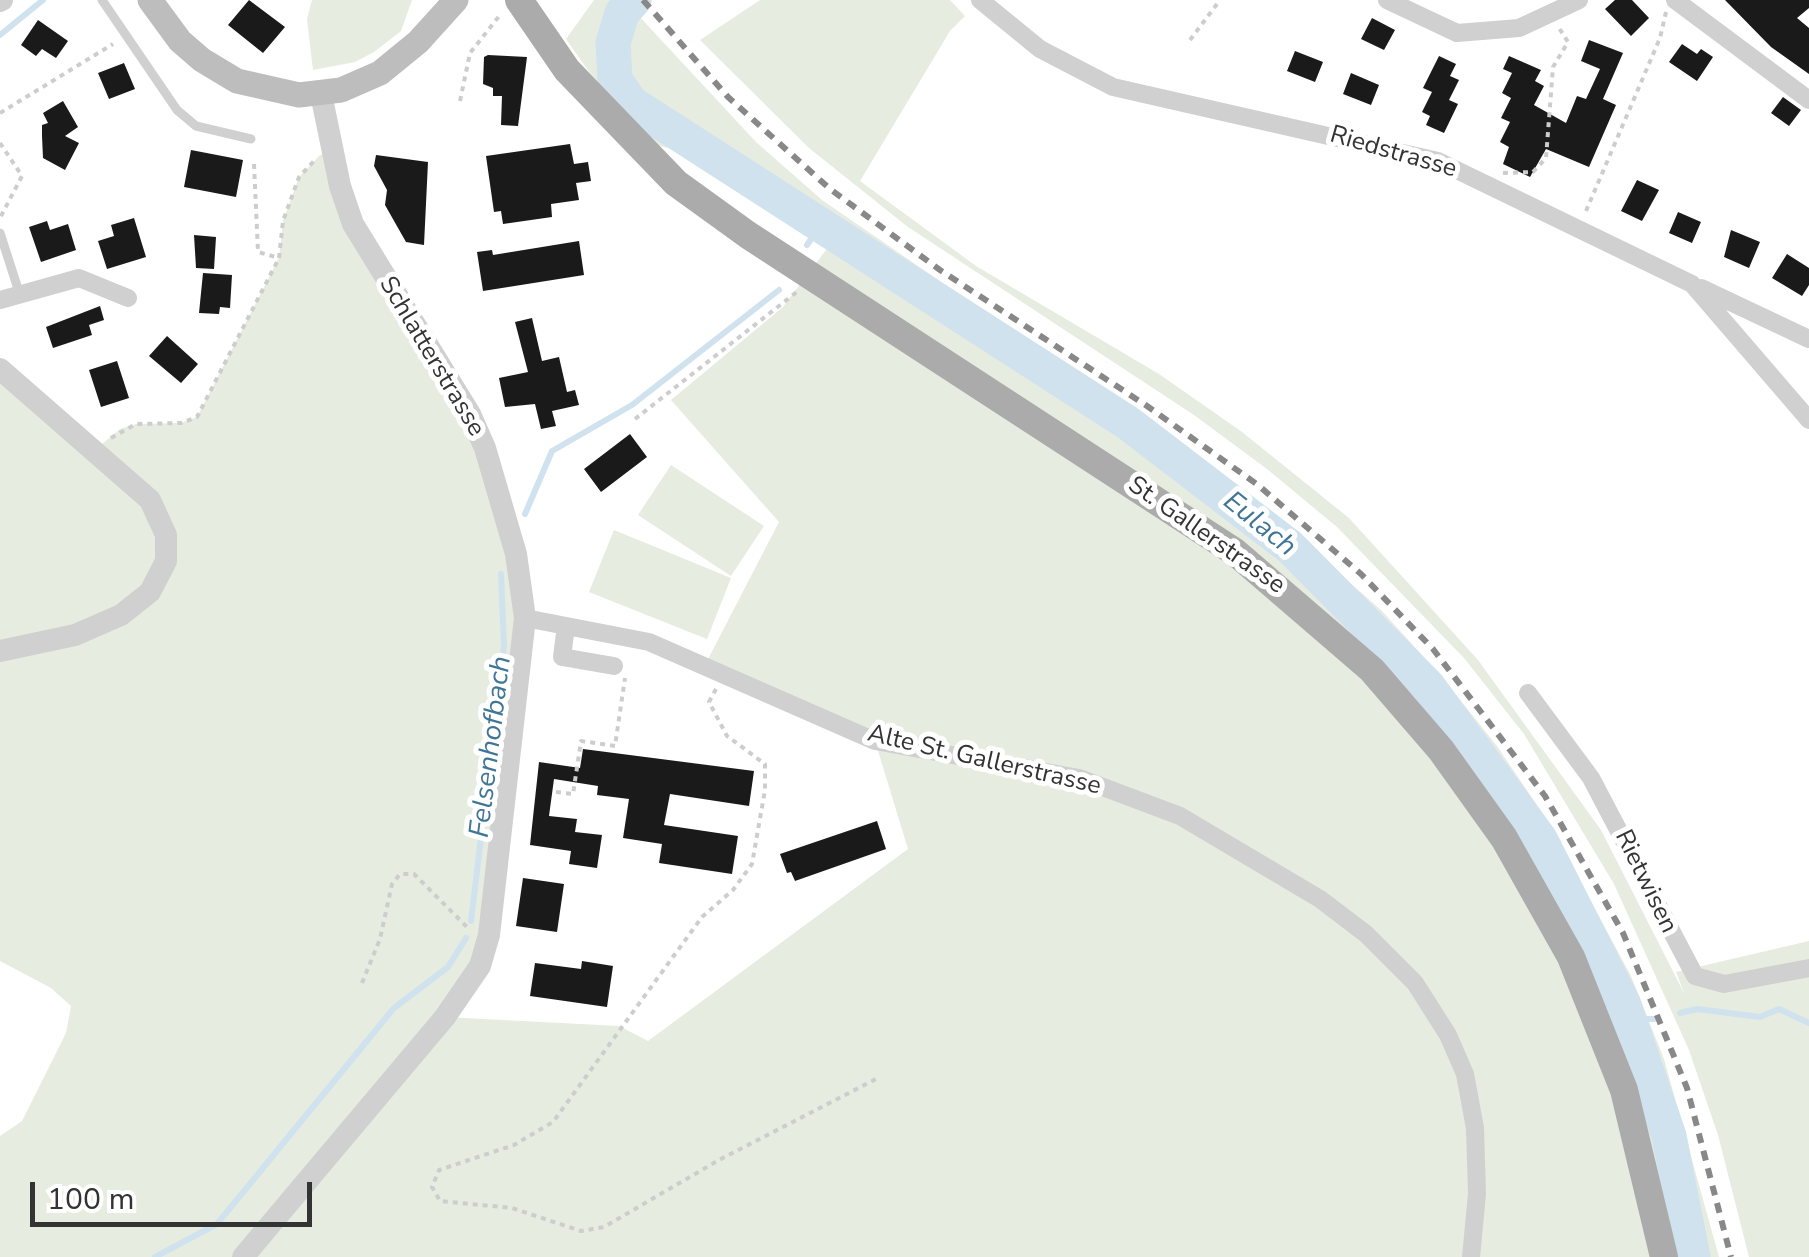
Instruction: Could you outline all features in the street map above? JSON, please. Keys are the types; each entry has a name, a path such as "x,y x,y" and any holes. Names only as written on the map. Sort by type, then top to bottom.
{"main road":[{"path":"150,0 180,40 202,60 238,81 270,91 321,94 361,83 396,62 456,0"},
{"name":"St. Gallerstrasse","path":"512,4 641,151 712,210 1235,552 1327,628 1407,709 1504,838 1571,957 1624,1090 1664,1257"}],"street":[{"name":"Riedstrasse","path":"980,0 1040,50 1113,87 1438,161 1692,284 1809,420"},
{"path":"1387,0 1457,33 1519,28 1578,0"},
{"path":"1674,0 1809,100"},
{"name":"Schlatterstrasse","path":"243,1257 462,995 480,966 489,934 526,618 516,554 485,448 470,414 353,224 340,186 321,94"},
{"path":"0,300 79,278 128,298"},
{"path":"1692,284 1809,339"},
{"path":"0,369 150,500 166,535 166,562 150,592 121,615 75,635 0,652"},
{"name":"Alte St. Gallerstrasse","path":"526,618 648,642 875,741 1079,778 1180,816 1320,899 1366,934 1416,983 1448,1035 1466,1074 1475,1128 1477,1194 1471,1257"},
{"path":"566,626 562,658 614,666"},
{"name":"Rietwisen","path":"1528,693 1591,778 1695,976 1724,984 1809,968"}],"lane":[{"path":"102,0 162,91 196,126 251,139"},
{"path":"0,233 19,292"}],"path":[{"path":"1190,40 1220,0"},
{"path":"1584,215 1674,0"},
{"path":"460,101 470,53 512,4"},
{"path":"1492,186 1497,175 1533,172 1546,158 1553,67 1568,42 1549,17"},
{"path":"0,114 126,36"},
{"path":"0,143 22,176 0,218"},
{"path":"96,450 120,429 136,424 181,423 197,417 279,258 283,221 300,178 323,154"},
{"path":"254,164 258,252 279,258"},
{"path":"635,418 795,295 808,274"},
{"path":"724,674 709,702 727,736 765,764 765,790 752,864 733,890 702,918 553,1122 514,1144 439,1170 432,1187 440,1201 512,1208 581,1230 604,1227 719,1160 876,1079"},
{"path":"556,792 574,794 582,741 616,746 621,708"},
{"path":"362,984 380,939 392,884 400,874 414,874 468,930 489,934"}],"shaded area":[{"path":"312,0 412,0 401,31 374,52 355,62 313,70 307,19"},
{"path":"594,0 624,0 756,142 822,200 1248,493 1382,611 1441,676 1497,746 1547,820 1631,976 1664,1059 1719,1257 0,1257 0,1136 22,1121 66,1033 71,1006 51,988 0,961 0,369 96,449 120,429 136,424 181,423 197,417 279,258 283,221 299,177 320,155 333,152 340,186 470,414 525,618 489,935 445,1017 619,1026 648,1041 908,849 875,741 705,665 779,522 671,400 783,307 832,242 680,151 656,145 590,73 566,39"},
{"path":"760,0 950,0 965,16 950,31 860,181 976,266 1159,374 1242,432 1349,518 1478,660 1601,830 1684,993 1676,972 1809,941 1809,1257 1749,1257 1718,1135 1689,1050 1614,884 1524,734 1464,658 1337,527 1267,469 1194,415 908,227 809,148 700,40"},
{"path":"671,465 764,526 731,576 638,515"},
{"path":"614,530 731,578 707,639 589,592"}],"building":[{"path":"249,0 285,27 263,53 228,25"},
{"path":"1615,0 1632,0 1649,18 1631,36 1605,9"},
{"path":"1725,0 1809,0 1809,8 1797,18 1809,28 1809,74 1771,47"},
{"path":"1372,18 1395,30 1384,50 1361,39"},
{"path":"38,20 68,41 56,58 42,49 36,56 21,45"},
{"path":"1589,40 1623,53 1603,99 1616,105 1589,167 1546,149 1530,177 1503,164 1509,147 1500,142 1510,122 1501,118 1511,98 1502,93 1512,73 1503,69 1509,56 1541,70 1535,81 1544,86 1534,105 1566,123 1577,96 1586,99 1600,69 1581,61"},
{"path":"1682,44 1697,54 1701,49 1713,57 1697,81 1669,62"},
{"path":"1295,51 1323,62 1315,82 1287,71"},
{"path":"1439,56 1456,64 1450,76 1459,80 1449,100 1458,104 1444,133 1426,125 1430,116 1422,112 1432,92 1423,88"},
{"path":"484,57 527,57 518,126 501,125 502,96 493,96 493,88 483,84"},
{"path":"124,63 135,89 109,99 98,73"},
{"path":"1351,73 1379,85 1371,105 1343,94"},
{"path":"1783,97 1801,110 1789,126 1771,113"},
{"path":"63,101 78,127 65,136 79,143 65,170 43,158 42,136 42,125 48,123 43,113"},
{"path":"570,144 574,164 588,162 591,181 576,183 579,200 551,204 552,217 503,224 501,211 494,212 486,156"},
{"path":"191,150 243,160 236,197 184,187"},
{"path":"376,155 428,162 424,245 406,242 385,205 387,190 374,166"},
{"path":"1637,180 1659,190 1642,221 1621,211"},
{"path":"1678,212 1701,222 1692,243 1669,233"},
{"path":"134,218 146,257 107,269 98,241 114,236 111,225"},
{"path":"47,221 50,230 68,224 76,250 41,262 29,227"},
{"path":"1731,230 1760,242 1749,268 1724,257"},
{"path":"194,235 216,237 214,269 196,268"},
{"path":"579,241 584,275 483,291 477,252 492,250 493,255"},
{"path":"1787,254 1809,268 1809,285 1802,296 1772,278"},
{"path":"203,273 232,275 230,308 220,307 219,314 199,313"},
{"path":"100,306 104,320 89,325 92,335 53,348 46,327"},
{"path":"532,318 542,361 559,357 567,392 575,390 579,405 552,411 556,426 541,429 535,404 505,407 499,378 528,372 515,322"},
{"path":"167,336 198,364 181,383 149,356"},
{"path":"117,361 129,398 101,407 89,370"},
{"path":"630,434 647,457 601,492 584,469"},
{"path":"583,749 754,771 749,806 670,794 664,825 738,836 732,874 659,863 662,844 623,838 629,799 597,795 598,786 554,779 549,816 577,819 575,832 602,835 597,868 569,864 571,851 530,845 539,762 580,768"},
{"path":"877,821 886,849 795,881 791,872 787,873 780,854"},
{"path":"523,878 564,884 557,932 516,926"},
{"path":"582,961 613,966 607,1007 530,996 535,963 581,969"}],"waterway":[{"path":"0,35 43,0"},
{"name":"Eulach","path":"634,0 622,13 613,43 615,80 631,103 1128,423 1290,547 1428,686 1540,839 1624,1005 1669,1136 1693,1257"},
{"name":"Felsenhofbach","path":"807,245 820,226"},
{"name":"Felsenhofbach","path":"525,514 552,451 632,405 779,290"},
{"name":"Felsenhofbach","path":"471,921 504,646 501,574"},
{"name":"Felsenhofbach","path":"155,1257 217,1224 394,1008 448,967 466,938"},
{"path":"1680,1013 1697,1009 1760,1017 1779,1009 1809,1023"},
{"path":"1629,1019 1654,1019"}],"railway":[{"path":"643,0 728,97 830,189 940,270 1147,406 1258,485 1361,574 1433,649 1545,796 1623,933 1687,1088 1731,1257"}]}
